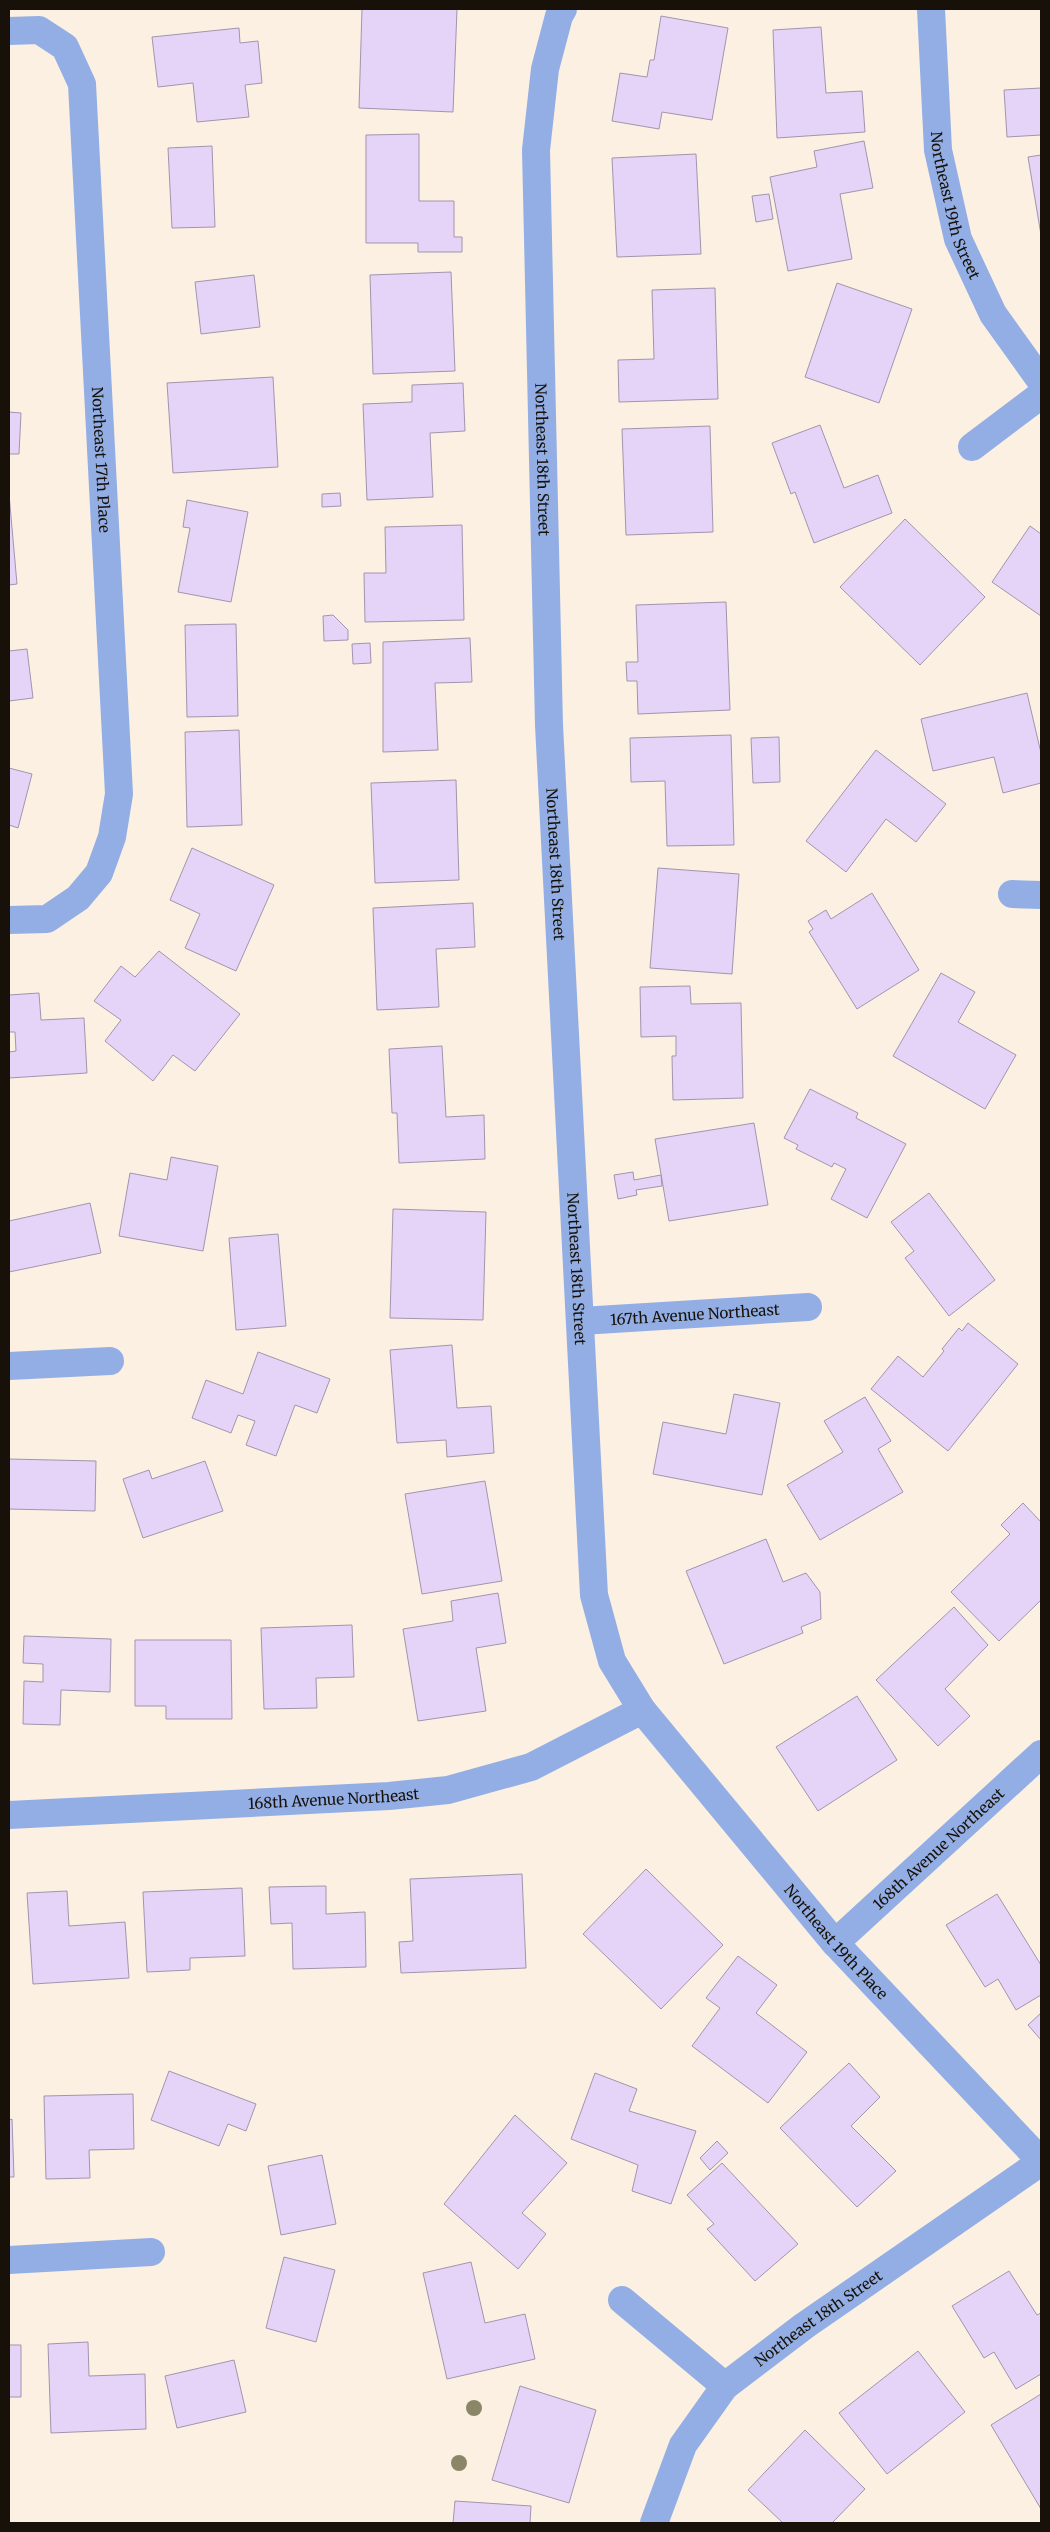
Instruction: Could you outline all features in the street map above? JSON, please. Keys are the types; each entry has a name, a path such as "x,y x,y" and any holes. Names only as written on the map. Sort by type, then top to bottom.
{"street":[{"name":"Northeast 18th Street","path":"563,9 545,69 536,150 549,725 594,1596 612,1661 642,1710"},
{"name":"Northeast 19th Street","path":"931,9 938,150 958,239 994,314 1041,381"},
{"name":"Northeast 17th Place","path":"9,31 39,30 64,47 82,84 119,794 112,837 98,873 78,898 47,918 9,920"},
{"path":"972,447 1041,395"},
{"path":"1012,894 1041,895"},
{"name":"167th Avenue Northeast","path":"581,1321 808,1307"},
{"path":"9,1366 110,1361"},
{"name":"168th Avenue Northeast","path":"9,1815 388,1796 448,1790 531,1767 642,1710"},
{"name":"Northeast 19th Place","path":"642,1710 835,1943 1041,2162"},
{"name":"168th Avenue Northeast","path":"835,1943 1041,1754"},
{"name":"Northeast 18th Street","path":"654,2523 684,2445 725,2386 804,2326 1041,2162"},
{"path":"9,2260 152,2252"},
{"path":"622,2300 725,2386"}],"building":[{"path":"362,9 457,9 453,112 359,108"},
{"path":"661,16 728,28 712,120 662,112 659,129 612,121 620,73 647,77 650,60 654,60"},
{"path":"821,27 826,93 862,91 865,132 777,138 773,30"},
{"path":"239,28 240,43 258,41 262,83 245,85 249,117 197,122 193,83 158,87 152,37"},
{"path":"1041,88 1041,135 1007,137 1004,90"},
{"path":"419,134 419,201 454,201 454,237 462,237 462,252 418,252 418,243 366,243 366,135"},
{"path":"864,141 873,188 840,194 852,259 788,271 770,177 817,167 814,151"},
{"path":"212,146 215,227 172,228 168,148"},
{"path":"696,154 701,254 617,257 612,158"},
{"path":"1041,155 1041,235 1028,157"},
{"path":"769,194 773,219 756,222 752,196"},
{"path":"451,272 455,371 373,374 370,275"},
{"path":"254,275 260,327 201,334 195,282"},
{"path":"837,283 912,309 879,403 805,377"},
{"path":"715,288 718,399 619,402 618,360 654,359 652,290"},
{"path":"273,377 278,467 173,473 167,383"},
{"path":"463,383 465,431 430,433 433,497 367,500 363,404 412,402 412,385"},
{"path":"9,412 21,413 19,454 9,454"},
{"path":"820,425 844,488 878,475 892,513 814,543 795,492 791,494 772,443"},
{"path":"710,426 713,532 626,535 622,429"},
{"path":"340,493 341,506 322,507 322,494"},
{"path":"9,494 17,584 9,585"},
{"path":"187,500 248,512 231,602 178,592 190,528 183,527"},
{"path":"905,519 985,597 920,665 840,587"},
{"path":"462,525 464,620 365,622 364,573 386,573 385,527"},
{"path":"1030,526 1041,534 1041,616 992,582"},
{"path":"726,602 730,710 638,714 637,681 627,681 626,662 638,662 636,605"},
{"path":"333,615 348,630 348,640 324,641 323,616"},
{"path":"236,624 238,716 187,717 185,625"},
{"path":"470,638 472,682 435,683 438,750 383,752 383,642"},
{"path":"370,643 371,663 353,664 352,644"},
{"path":"27,649 33,698 9,701 9,651"},
{"path":"1027,693 1041,753 1041,783 1003,793 994,757 933,771 921,719"},
{"path":"239,730 242,825 187,827 185,732"},
{"path":"731,735 734,845 667,846 665,781 631,782 630,738"},
{"path":"779,737 780,782 753,783 751,738"},
{"path":"876,750 946,804 916,842 886,819 846,872 806,841"},
{"path":"9,768 32,774 18,828 9,825"},
{"path":"456,780 459,880 375,883 371,783"},
{"path":"192,848 274,885 236,971 185,948 200,914 170,900"},
{"path":"658,868 739,874 732,974 650,968"},
{"path":"872,893 919,970 857,1009 809,932 813,929 808,921 826,910 831,919"},
{"path":"473,903 475,947 436,949 439,1007 377,1010 373,908"},
{"path":"159,951 240,1014 195,1071 173,1055 153,1081 105,1041 121,1020 94,1001 121,966 135,977"},
{"path":"941,973 975,992 958,1022 1016,1055 985,1109 893,1056"},
{"path":"690,986 691,1004 741,1003 743,1098 673,1100 672,1056 676,1056 676,1036 641,1037 640,987"},
{"path":"39,993 41,1020 84,1018 87,1073 9,1078 9,1052 16,1051 15,1032 9,1032 9,995"},
{"path":"442,1046 446,1117 484,1115 485,1159 399,1163 397,1113 392,1113 389,1049"},
{"path":"810,1089 858,1113 856,1118 906,1144 867,1218 831,1199 846,1169 834,1163 832,1167 796,1149 798,1145 784,1138"},
{"path":"754,1123 768,1205 669,1221 655,1139"},
{"path":"171,1157 218,1166 203,1251 119,1236 130,1173 167,1180"},
{"path":"633,1172 634,1180 661,1175 662,1186 636,1190 637,1195 618,1199 614,1175"},
{"path":"929,1193 995,1280 949,1316 905,1258 914,1251 891,1222"},
{"path":"90,1203 101,1253 9,1272 9,1221"},
{"path":"393,1209 486,1212 483,1320 390,1318"},
{"path":"278,1234 286,1326 236,1330 229,1238"},
{"path":"968,1323 1018,1364 948,1451 871,1389 898,1356 923,1377 944,1351 942,1349 959,1328 962,1331"},
{"path":"452,1345 457,1408 491,1406 494,1453 447,1457 446,1440 397,1443 390,1350"},
{"path":"258,1352 330,1379 317,1413 295,1405 276,1456 246,1445 255,1421 238,1415 231,1433 192,1418 206,1380 243,1394"},
{"path":"734,1394 780,1403 762,1495 653,1474 663,1422 726,1434"},
{"path":"865,1397 891,1441 878,1449 903,1492 820,1540 787,1485 843,1452 824,1421"},
{"path":"9,1459 96,1461 95,1511 9,1509"},
{"path":"205,1461 223,1511 143,1538 123,1479 149,1470 152,1479"},
{"path":"485,1481 502,1581 422,1594 405,1494"},
{"path":"1023,1503 1041,1522 1041,1600 999,1641 951,1592 1010,1534 1001,1525"},
{"path":"766,1539 783,1582 806,1573 820,1592 821,1619 801,1627 803,1633 724,1664 686,1571"},
{"path":"498,1593 506,1643 476,1648 486,1711 418,1721 403,1629 453,1621 451,1601"},
{"path":"954,1607 988,1645 945,1689 970,1716 938,1746 876,1680"},
{"path":"352,1625 354,1677 316,1678 317,1708 264,1709 261,1628"},
{"path":"24,1636 111,1639 110,1692 61,1690 60,1725 23,1724 24,1681 43,1682 43,1664 23,1663"},
{"path":"135,1640 231,1640 232,1719 166,1719 166,1706 135,1706"},
{"path":"857,1696 897,1760 818,1811 776,1747"},
{"path":"646,1869 723,1945 661,2009 583,1934"},
{"path":"522,1874 526,1968 401,1973 399,1942 413,1941 410,1879"},
{"path":"326,1886 326,1914 365,1912 366,1967 293,1969 292,1923 271,1924 269,1887"},
{"path":"242,1888 245,1956 190,1958 190,1970 147,1972 143,1892"},
{"path":"67,1891 69,1926 125,1922 129,1978 33,1984 27,1893"},
{"path":"997,1894 1041,1965 1041,1995 1016,2010 998,1979 985,1987 946,1925"},
{"path":"738,1956 777,1985 756,2013 807,2052 768,2103 692,2046 720,2008 706,1998"},
{"path":"1041,2013 1041,2040 1028,2025"},
{"path":"849,2063 880,2097 851,2126 896,2171 857,2207 780,2128"},
{"path":"169,2071 256,2104 246,2131 228,2124 219,2146 151,2120"},
{"path":"595,2073 637,2089 629,2111 696,2131 671,2204 632,2191 638,2165 571,2139"},
{"path":"133,2094 134,2149 89,2150 90,2178 46,2179 44,2096"},
{"path":"515,2115 567,2163 522,2213 546,2234 518,2269 444,2204"},
{"path":"12,2119 14,2177 9,2177 9,2120"},
{"path":"717,2141 728,2153 710,2170 700,2158"},
{"path":"322,2155 336,2224 281,2235 268,2166"},
{"path":"722,2163 798,2244 755,2281 707,2229 714,2224 687,2195"},
{"path":"284,2257 335,2270 316,2342 266,2328"},
{"path":"471,2262 485,2323 525,2314 535,2359 447,2379 423,2273"},
{"path":"1009,2271 1037,2315 1041,2313 1041,2374 1016,2389 994,2352 984,2358 952,2306"},
{"path":"88,2342 89,2376 145,2374 146,2429 51,2433 48,2344"},
{"path":"9,2345 21,2345 21,2397 9,2397"},
{"path":"918,2351 965,2412 887,2474 839,2413"},
{"path":"234,2360 246,2412 177,2428 165,2376"},
{"path":"520,2386 596,2410 569,2503 492,2480"},
{"path":"1041,2394 1041,2509 991,2425"},
{"path":"805,2430 865,2489 832,2523 783,2523 748,2490"},
{"path":"455,2501 531,2506 530,2523 453,2523"}]}
